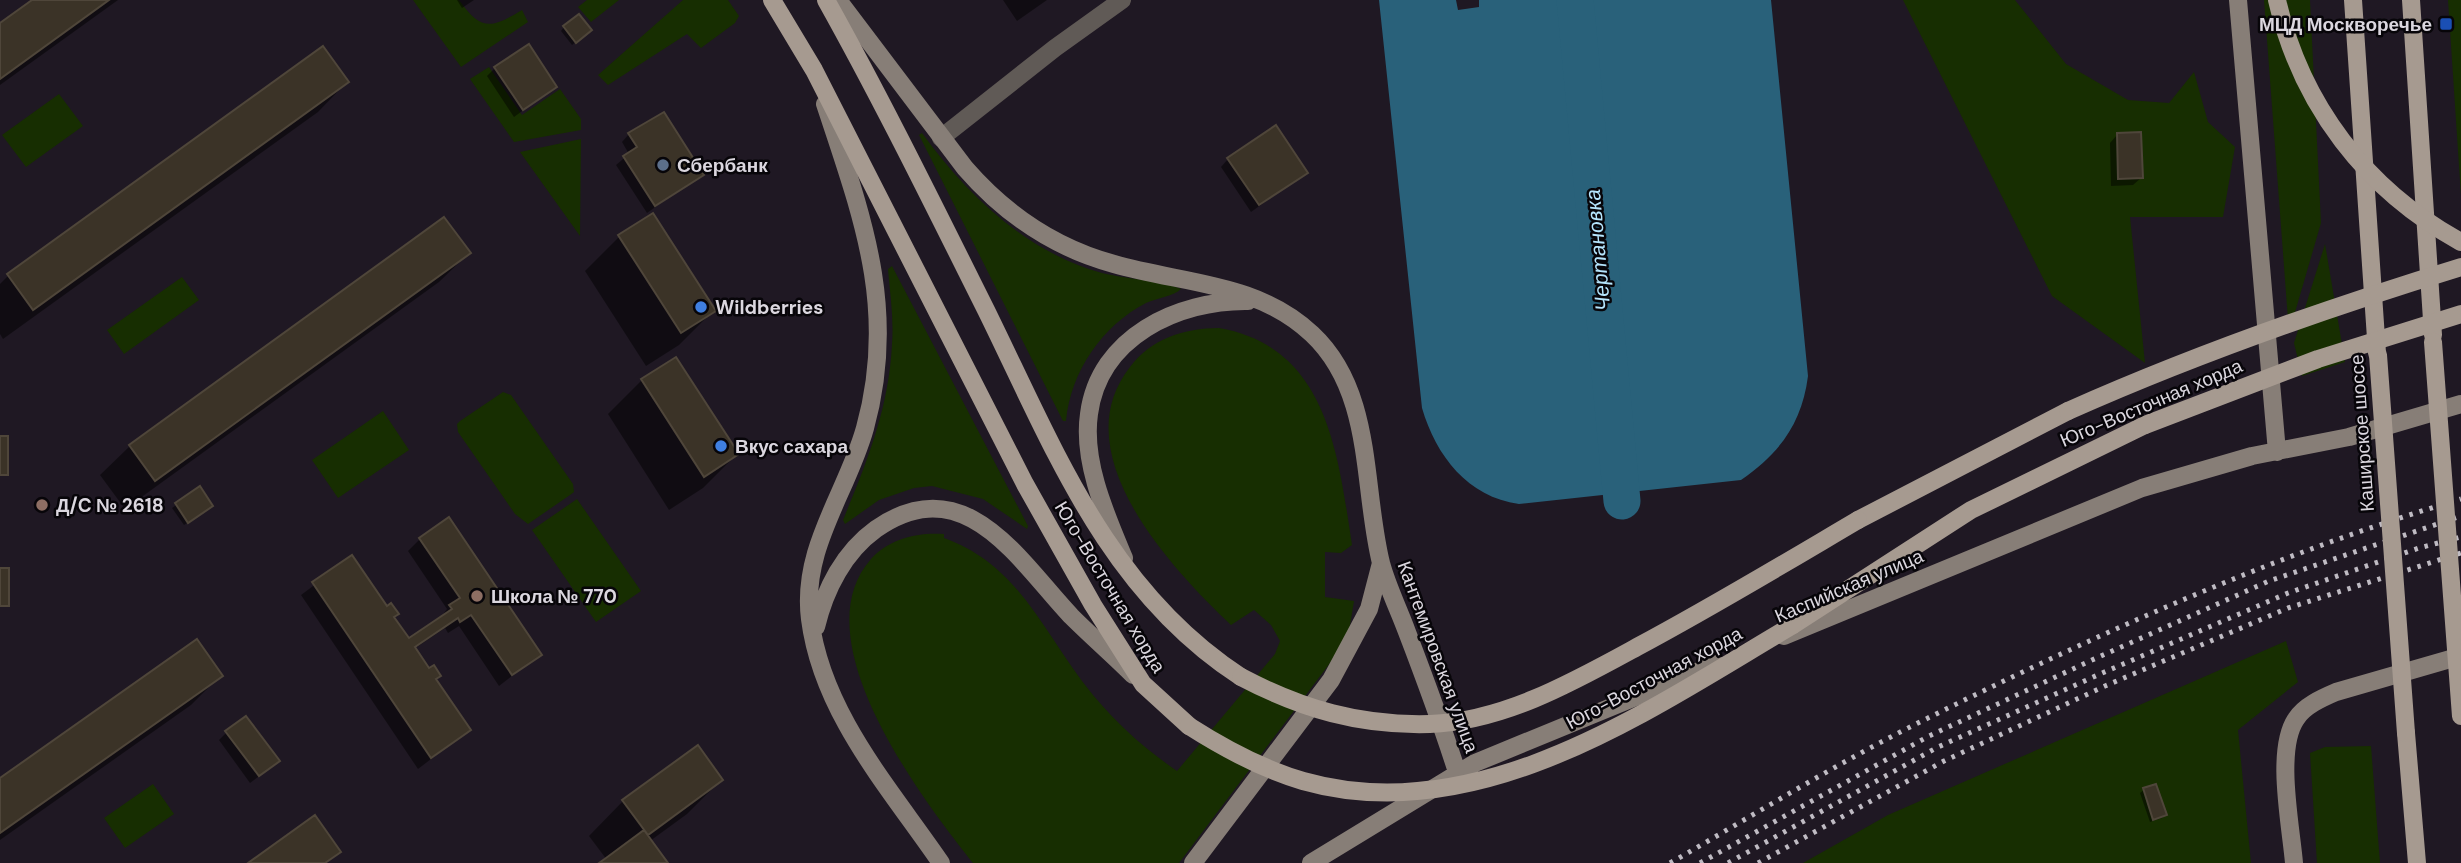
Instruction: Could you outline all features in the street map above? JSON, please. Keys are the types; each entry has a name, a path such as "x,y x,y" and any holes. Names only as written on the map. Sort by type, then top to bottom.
{"main road":[{"name":"Юго-Восточная хорда","path":"772,0 814,70 1025,484 1093,605 1143,684 1189,726 1243,758 1273,771 1339,789 1413,790 1472,782 1506,773 1606,732 1805,618 1971,510 2067,461 2201,402 2318,359 2461,314"},
{"name":"Юго-Восточная хорда","path":"826,0 879,96 1060,460 1101,534 1135,584 1184,636 1241,677 1308,709 1362,719 1430,724 1499,712 1602,666 1858,520 2068,411 2140,379 2263,332 2461,267"},
{"name":"Кантемировская улица","path":"838,0 941,138 986,192 1032,228 1070,249 1118,265 1218,285 1262,301 1283,311 1314,335 1334,359 1349,387 1358,423 1381,564 1458,772"},
{"path":"2238,0 2277,452"},
{"path":"2277,0 2293,54 2309,89 2352,155 2401,203 2461,242"},
{"name":"Каширское шоссе","path":"2353,0 2417,863"},
{"path":"2412,0 2433,342 2461,718"},
{"path":"814,70 869,243 876,276 879,337 865,430 813,557 808,599 814,640 825,683 842,719 941,863"},
{"path":"1135,584 1097,484 1089,441 1089,414 1100,380 1118,351 1134,335 1166,317 1206,304 1262,301"},
{"name":"Каспийская улица","path":"1311,863 1458,772 2142,488 2252,456 2349,437 2461,404"},
{"path":"814,640 826,592 838,569 867,535 906,513 948,512 972,518 991,529 1015,550 1070,615 1143,684"},
{"path":"1192,863 1331,680 1370,608 1381,564"},
{"path":"2294,863 2285,751 2295,719 2317,701 2336,692 2461,656"}],"street":[{"path":"941,138 1055,48 1122,0"}],"green space":[{"path":"413,0 459,0 474,17 487,24 502,21 522,10 528,22 461,67"},
{"path":"587,0 619,0 591,22 578,7"},
{"path":"683,0 728,0 739,16 735,23 701,48 687,34 608,85 598,75"},
{"path":"1903,0 2015,0 2066,64 2128,100 2169,103 2194,72 2208,122 2235,147 2223,217 2130,217 2145,363 2052,296"},
{"path":"2264,0 2310,0 2321,223 2289,333"},
{"path":"2448,0 2461,0 2461,196"},
{"path":"489,67 522,115 560,89 581,119 581,130 514,142 470,79"},
{"path":"59,94 83,126 26,167 2,135"},
{"path":"922,133 958,178 979,199 1000,218 1048,251 1102,273 1181,289 1146,303 1116,324 1103,337 1091,352 1074,385 1066,421 1063,421 919,135"},
{"path":"581,139 580,236 520,152"},
{"path":"2325,244 2345,362 2302,376 2294,343"},
{"path":"892,266 1028,526 1027,529 983,499 932,486 914,488 879,500 845,524 843,520 882,413 890,368 892,307 888,269"},
{"path":"182,277 199,300 124,354 107,330"},
{"path":"1219,328 1255,339 1284,357 1305,381 1321,410 1333,441 1341,475 1352,545 1341,553 1325,552 1325,597 1354,601 1349,631 1336,655 1179,863 973,863 926,800 876,717 859,673 850,631 853,592 871,559 886,546 904,538 944,534 944,538 971,550 1013,584 1102,706 1132,736 1177,771 1275,654 1280,641 1271,625 1254,610 1231,625 1181,573 1155,541 1133,507 1117,472 1109,436 1112,400 1130,367 1138,357 1158,342 1193,330"},
{"path":"503,392 511,395 573,484 574,492 528,524 515,514 458,432 457,424 460,421"},
{"path":"383,411 409,450 338,498 312,460"},
{"path":"577,499 641,591 596,622 532,530"},
{"path":"2286,641 2298,682 2238,730 2251,863 1803,863 1888,815"},
{"path":"2371,746 2380,863 2317,863 2310,753 2325,747"},
{"path":"153,784 174,814 125,848 104,818"}],"water":[{"path":"1379,0 1456,0 1458,10 1479,7 1479,0 1559,0 1606,486 1632,483 1589,0 1771,0 1808,376 1800,408 1787,435 1778,448 1755,470 1741,480 1519,504 1484,493 1445,458 1422,408"}],"building":[{"path":"32,0 109,0 0,79 0,23"},
{"path":"579,14 592,30 576,43 563,26"},
{"path":"529,44 557,87 523,110 494,67"},
{"path":"323,46 349,82 33,310 7,274"},
{"name":"Сбербанк","path":"664,112 704,175 655,206 623,156 637,147 628,133"},
{"path":"1276,125 1308,173 1259,205 1227,158"},
{"path":"2141,132 2143,178 2118,179 2117,133"},
{"path":"653,213 716,311 681,333 618,235"},
{"path":"444,217 471,253 155,481 129,445"},
{"path":"676,357 739,454 704,477 641,379"},
{"path":"0,436 8,436 8,475 0,475"},
{"path":"200,486 213,506 188,523 175,503"},
{"path":"449,517 542,655 512,675 471,615 460,622 458,618 415,647 429,668 434,665 441,676 436,679 471,730 431,758 312,582 352,555 387,606 391,603 399,614 394,617 409,638 452,609 449,605 460,598 419,538"},
{"path":"0,568 9,568 9,606 0,606"},
{"path":"197,639 223,676 0,833 0,778"},
{"path":"246,716 280,761 259,776 225,731"},
{"path":"698,745 723,780 648,835 622,800"},
{"path":"2156,784 2167,815 2153,820 2143,788"},
{"path":"315,815 341,852 325,863 248,863"},
{"path":"644,830 668,863 599,863 606,858"}],"waterway":[{"name":"Чертановка","path":"1575,0 1622,501"}],"railway":[{"path":"1670,863 1828,771 2055,657 2255,570 2461,499"},
{"path":"1700,863 1929,736 2092,660 2269,581 2461,516"},
{"path":"1728,863 1938,747 2100,674 2288,593 2419,548 2461,537"},
{"path":"1758,863 1944,761 2105,686 2288,608 2461,553"}],"place":[{"name":"МЦД Москворечье","path":"2446,24"},
{"name":"Сбербанк","path":"663,165"},
{"name":"Wildberries","path":"701,307"},
{"name":"Вкус сахара","path":"721,446"},
{"name":"Д/C № 2618","path":"42,505"},
{"name":"Школа № 770","path":"477,596"}]}
